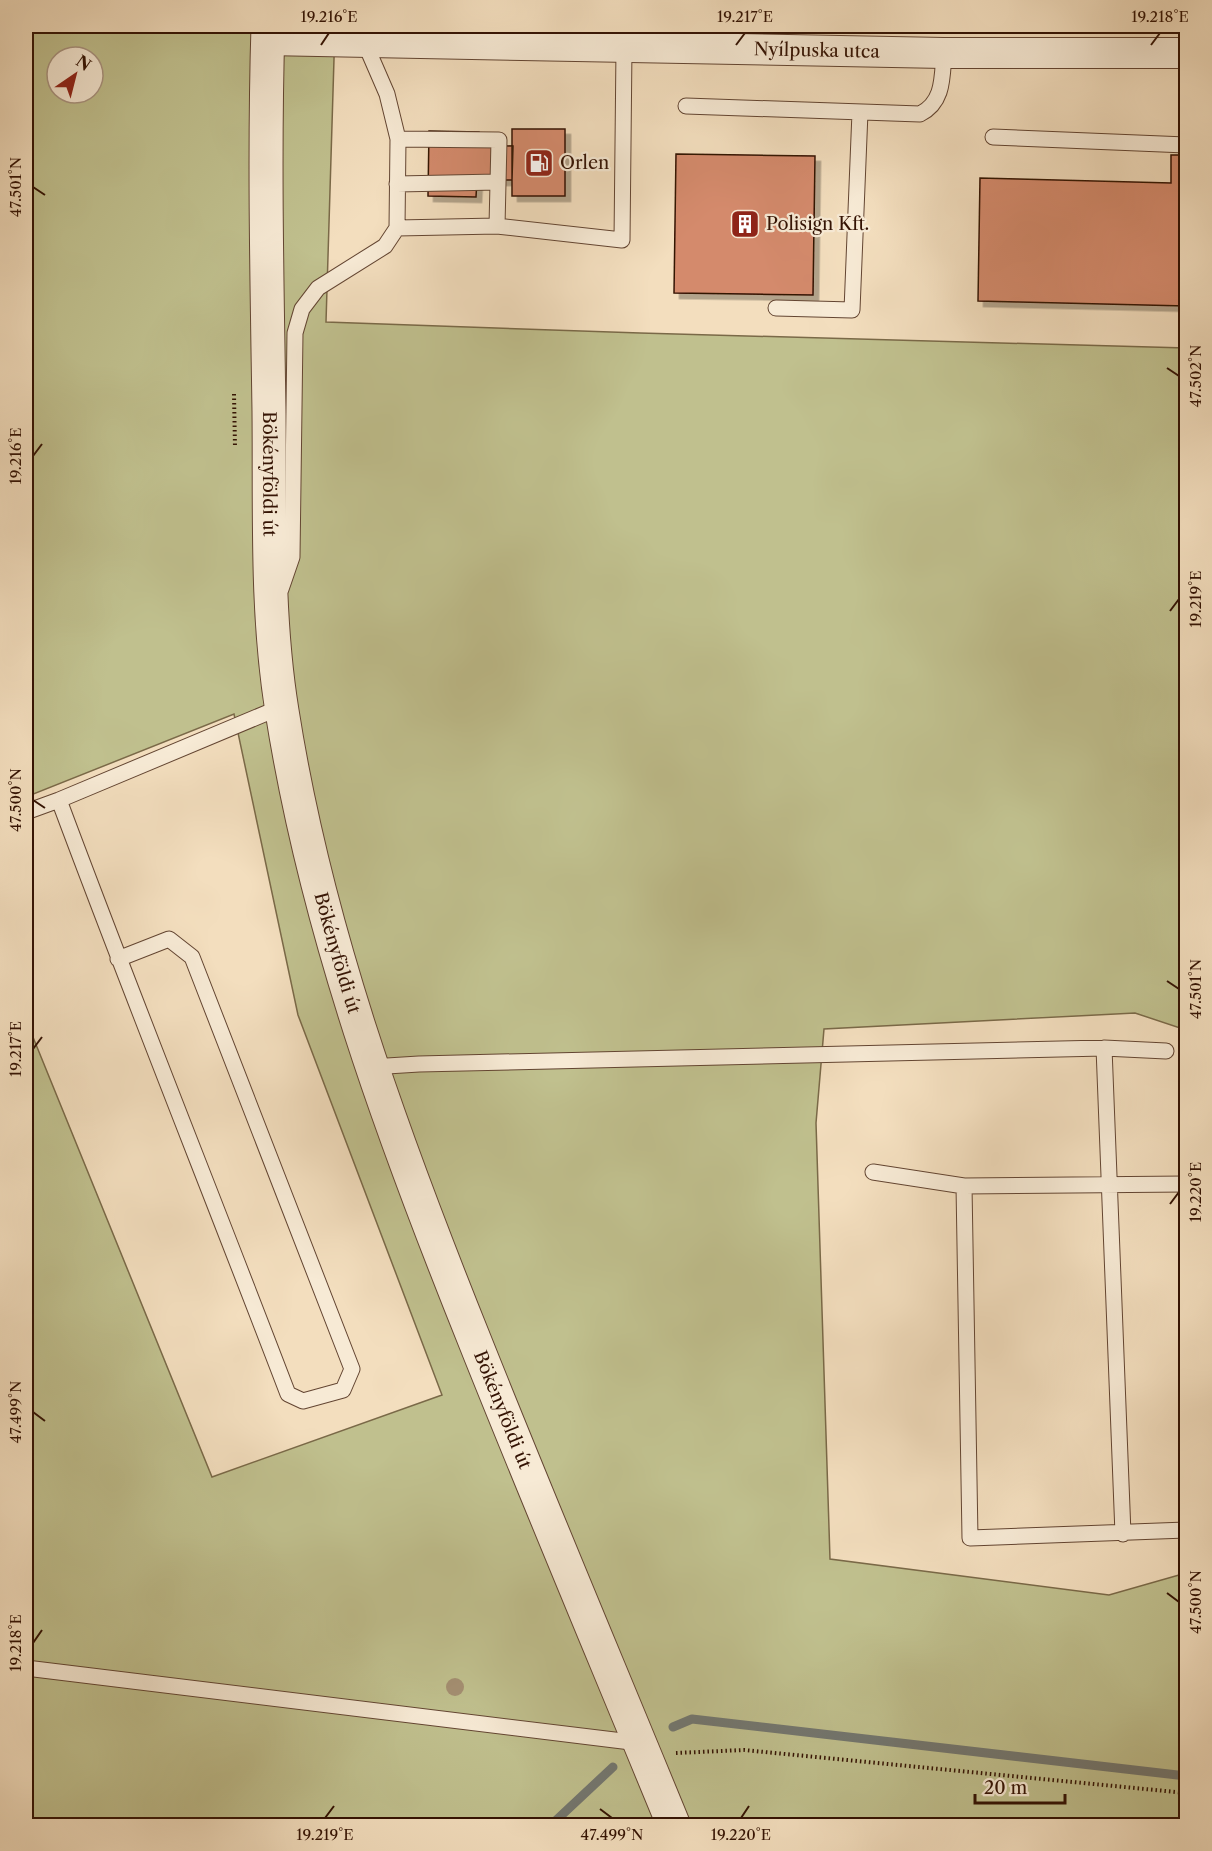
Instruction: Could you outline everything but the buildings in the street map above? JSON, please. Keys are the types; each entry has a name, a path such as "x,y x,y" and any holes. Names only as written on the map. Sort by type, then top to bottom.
{"street":[{"name":"Nyílpuska utca","path":"267,33 364,41 624,48 944,53 1186,53"},
{"name":"Bökényföldi út","path":"267,33 266,131 272,617 281,707 315,877 372,1067 420,1203 674,1826"}],"lane":[{"path":"272,617 292,557 295,333 302,309 318,288 385,246 397,228 398,139 387,94 364,41"},
{"path":"397,228 497,226 622,240 624,48"},
{"path":"686,106 920,114 929,109 937,100 941,88 944,53"},
{"path":"776,308 852,310 860,112"},
{"path":"993,137 1186,145"},
{"path":"398,139 499,140 497,226"},
{"path":"397,184 498,182"},
{"path":"26,812 281,707"},
{"path":"59,800 118,958 219,1212 288,1394 303,1401 343,1390 352,1369 192,957 169,939 118,958"},
{"path":"372,1067 1104,1048 1166,1050"},
{"path":"1104,1048 1123,1534"},
{"path":"873,1172 964,1186 1186,1184"},
{"path":"964,1186 970,1538 1186,1530"},
{"path":"26,1668 640,1743"}],"path":[{"path":"640,1743 671,1754 744,1750 1186,1793"}],"green space":[{"path":"26,26 335,26 326,322 1186,348 1186,1030 1135,1013 824,1029 816,1123 830,1559 1109,1595 1186,1573 1186,1825 26,1825 26,1020 212,1477 442,1395 298,1015 234,714 26,797"}],"waterway":[{"path":"673,1727 692,1719 1186,1776"},
{"path":"550,1826 613,1767"}],"place":[{"name":"Orlen","path":"539,163"},
{"name":"Polisign Kft.","path":"745,224"}]}
